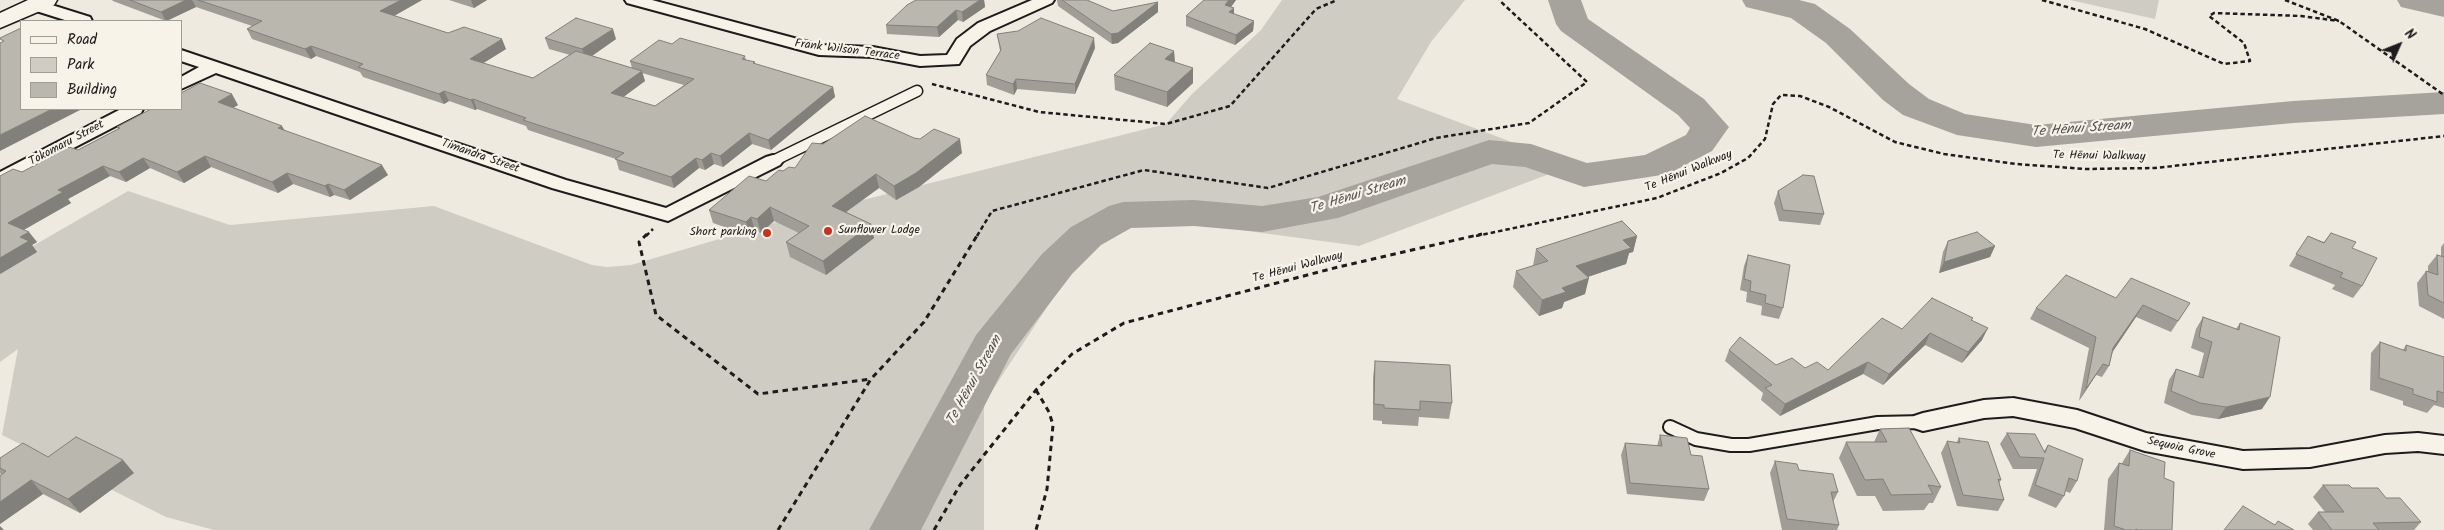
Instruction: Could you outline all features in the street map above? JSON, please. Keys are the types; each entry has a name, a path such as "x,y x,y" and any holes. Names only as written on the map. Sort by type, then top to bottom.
{"highway":[{"path":"0,21 41,2"}],"street":[{"name":"Frank Wilson Terrace","path":"633,0 819,50 874,52 928,61 953,60 963,43 984,27 1046,0"},
{"path":"41,2 82,20"},
{"name":"Timandra Street","path":"182,55 560,184 668,215"},
{"path":"182,83 213,66"},
{"name":"Tokomaru Street","path":"0,180 132,110"},
{"path":"668,215 773,161"},
{"name":"Sequoia Grove","path":"1923,422 1984,409 2013,407 2077,419 2145,442 2243,460 2310,458 2385,444 2418,442 2444,445"}],"lane":[{"path":"773,161 917,91"},
{"path":"1670,427 1696,439 1731,445 1748,445 1878,423 1923,422"}],"path":[{"path":"932,84 1039,112 1166,124 1230,106 1316,9 1338,0"},
{"path":"778,530 871,379 924,322 992,211 1144,170 1268,188 1436,138 1529,123 1587,82 1499,0"},
{"path":"2042,0 2145,29 2224,64 2250,61 2244,43 2209,16 2214,13 2301,16 2339,21"},
{"path":"2285,0 2339,21 2444,95"},
{"name":"Te Hēnui Walkway","path":"934,530 960,486 1036,390 1072,354 1124,323 1338,267 1496,231 1657,198 1720,173 1748,158 1765,139 1773,104 1781,95 1800,96 1829,106 1865,128 1895,142 1971,158 2016,164 2086,169 2155,168 2444,136"},
{"path":"668,215 638,242 656,315 758,394 871,379"},
{"path":"1036,390 1049,412 1053,425 1046,489 1036,530"}],"green space":[{"path":"1282,0 1465,0 1431,42 1397,99 1573,165 1359,246 1166,220 1127,225 1078,260 984,403 984,530 214,530 166,517 2,435 18,349 0,362 0,265 128,191 230,225 434,206 592,265 607,267 631,265 787,219 1166,124 1192,94 1261,30"},
{"path":"2070,0 2159,0 2155,19"}],"building":[{"path":"130,0 186,0 161,12"},
{"path":"198,0 401,0 380,11 448,33 464,27 502,39 470,59 533,78 576,51 642,71 611,93 655,106 694,79 630,61 659,40 672,44 680,38 745,56 742,59 833,87 768,140 749,133 720,156 711,153 702,160 696,158 671,177 615,159 624,153 523,120 526,118 473,99 444,91 439,94 358,67 363,64 311,46 305,49 247,29 262,21"},
{"path":"916,0 980,0 962,12 956,10 937,27 886,25 907,5"},
{"path":"1062,0 1087,0 1113,11 1158,2 1118,33 1111,34"},
{"path":"1204,0 1229,0 1225,5 1234,8 1229,12 1254,21 1236,35 1186,16"},
{"path":"576,18 613,29 582,49 545,38"},
{"path":"1041,18 1094,38 1075,84 1016,79 1013,84 986,75 1001,50 997,34 1018,31"},
{"path":"20,28 20,110 50,110 0,135 0,43 4,41 0,38"},
{"path":"1150,43 1174,51 1165,59 1193,68 1167,92 1114,75"},
{"path":"200,83 232,94 218,102 282,126 278,128 382,165 344,190 328,184 325,186 287,173 272,182 205,156 177,172 143,158 119,172 103,166 58,190 63,192 8,223 29,232 20,237 29,241 0,258 0,176 13,169 22,172 69,147 78,150 149,110 182,110 182,92"},
{"path":"865,116 914,138 920,139 934,129 960,139 916,173 894,186 876,174 832,206 871,224 823,261 786,242 809,226 770,207 757,219 751,217 746,222 709,210 749,176 766,181 779,170 783,171 789,167 795,168 812,143 823,144"},
{"path":"1803,175 1814,176 1824,214 1783,210 1778,191"},
{"path":"1622,221 1637,236 1623,240 1631,248 1576,266 1589,278 1562,288 1566,292 1542,300 1516,271 1548,261 1536,249"},
{"path":"1977,232 1995,246 1944,262 1948,241"},
{"path":"2331,233 2356,242 2352,248 2377,258 2362,286 2340,277 2343,273 2296,254 2308,236 2324,243"},
{"path":"1748,255 1790,265 1783,308 1765,303 1766,295 1750,291 1751,281 1744,279"},
{"path":"2437,255 2444,257 2444,303 2428,295 2426,271 2438,275"},
{"path":"2066,275 2116,298 2131,278 2190,303 2178,321 2143,305 2113,348 2109,366 2103,364 2086,389 2096,337 2036,308"},
{"path":"1932,298 1973,318 1971,320 1988,328 1968,352 1930,333 1889,374 1868,362 1785,404 1765,388 1772,385 1729,350 1740,337 1776,365 1792,358 1805,368 1817,362 1828,370 1882,318 1902,329"},
{"path":"2203,317 2239,330 2240,323 2280,337 2270,397 2226,407 2200,403 2171,391 2176,369 2203,378 2212,342 2199,337"},
{"path":"2380,342 2406,351 2406,345 2444,357 2444,393 2437,391 2437,402 2413,394 2413,389 2379,378"},
{"path":"1375,361 1450,365 1452,403 1420,401 1420,410 1384,408 1384,405 1374,404"},
{"path":"1909,428 1941,487 1928,485 1933,494 1891,495 1883,479 1865,480 1846,442 1887,442 1880,429"},
{"path":"2007,433 2035,434 2045,453 2048,445 2083,459 2077,481 2069,478 2064,496 2035,485 2044,458 2020,457"},
{"path":"1660,435 1687,438 1691,455 1702,456 1709,489 1630,483 1625,443 1662,446"},
{"path":"76,437 123,460 68,499 31,480 0,502 0,476 6,471 0,468 0,458 23,443 48,457"},
{"path":"1959,438 1988,442 2001,480 1998,479 2004,500 1963,495 1947,441 1960,443"},
{"path":"2130,450 2165,462 2164,478 2174,482 2172,530 2126,530 2114,526 2119,463 2129,466"},
{"path":"1775,461 1797,464 1799,470 1833,474 1838,492 1831,492 1839,525 1787,519"},
{"path":"2323,485 2378,488 2386,498 2400,498 2421,522 2373,523 2379,530 2332,530 2318,512 2344,512"},
{"path":"2243,506 2275,525 2278,521 2294,530 2224,530"}],"waterway":[{"name":"Te Hēnui Stream","path":"895,530 992,346 1057,264 1086,236 1123,215 1194,213 1262,219 1324,209 1489,152 1531,156 1584,175 1654,166 1699,143 1710,127 1691,107 1573,24 1565,0"},
{"name":"Te Hēnui Stream","path":"1758,0 1803,11 1838,36 1896,92 1916,107 1957,124 2036,136 2293,112 2444,103"},
{"name":"Te Hēnui Stream","path":"2413,0 2444,7"}],"place":[{"name":"Sunflower Lodge","path":"828,231"},
{"name":"Short parking","path":"767,233"}]}
